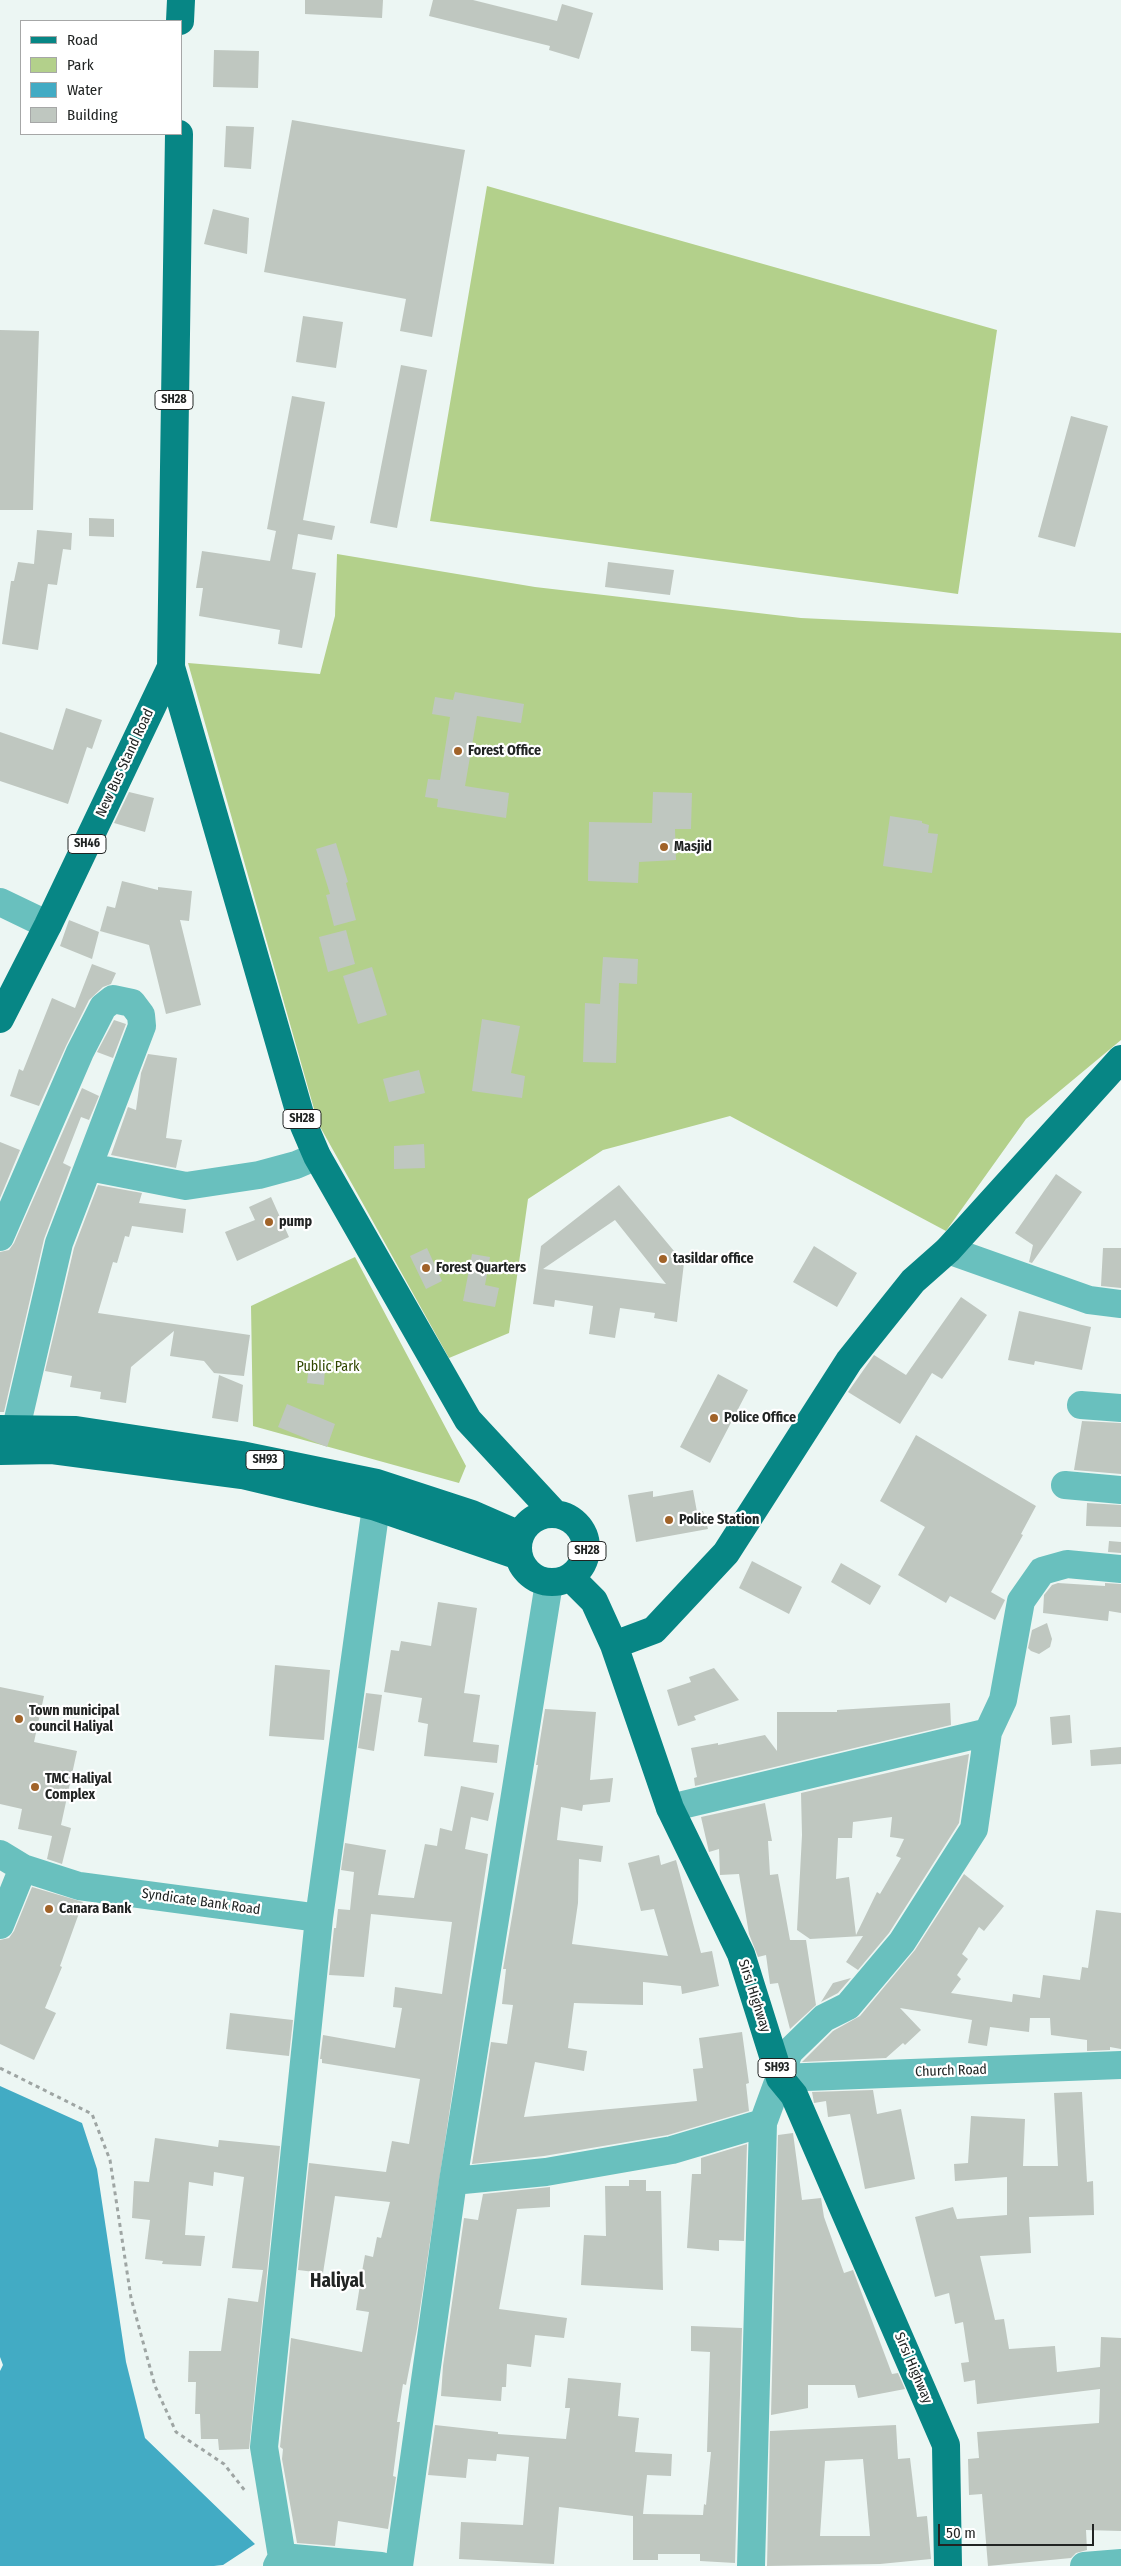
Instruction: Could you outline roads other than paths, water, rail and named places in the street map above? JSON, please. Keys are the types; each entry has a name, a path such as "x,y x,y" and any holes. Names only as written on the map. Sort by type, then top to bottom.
{"main road":[{"path":"180,20 181,0"},
{"name":"SH28","path":"178,135 170,667 302,1121 317,1156 468,1420 555,1514 574,1522 586,1539 585,1561 560,1580"},
{"name":"New Bus Stand Road","path":"0,1019 48,926 170,667"},
{"path":"614,1644 654,1630 726,1553 849,1361 913,1281 948,1250 1121,1059"},
{"name":"SH93","path":"8,1429 76,1430 231,1454 376,1495"},
{"name":"SH93","path":"0,1450 52,1450 376,1495 472,1514 520,1546"},
{"path":"555,1514 544,1515 534,1519 520,1546 529,1574 560,1580"},
{"name":"Sirsi Highway","path":"560,1580 594,1601 614,1644 670,1808 741,1954 780,2078 794,2095 946,2445 948,2566"}],"street":[{"path":"0,902 48,926"},
{"path":"0,1237 76,1060 103,1007 113,999 132,1003 142,1014 142,1026 59,1243 8,1429"},
{"path":"89,1167 186,1186 259,1175 296,1165 317,1156"},
{"path":"948,1250 1089,1300 1121,1304"},
{"path":"1081,1405 1121,1408"},
{"path":"1065,1486 1121,1490"},
{"path":"376,1495 320,1918 264,2447 280,2562 381,2566"},
{"path":"751,2566 763,2123 789,2052 824,2018 848,2006 902,1942 974,1829 988,1732 1004,1700 1021,1601 1042,1571 1067,1564 1121,1569"},
{"path":"399,2566 453,2181 560,1580"},
{"path":"670,1808 988,1732"},
{"name":"Syndicate Bank Road","path":"0,1854 23,1868 79,1886 320,1918"},
{"path":"0,1926 23,1868"},
{"name":"Church Road","path":"780,2078 1121,2065"},
{"path":"453,2181 546,2172 663,2151 763,2123"},
{"path":"1084,2566 1121,2563"}],"water":[{"path":"0,2086 82,2123 97,2169 126,2362 145,2438 255,2544 223,2565 0,2566 0,2371 3,2365 0,2357"}],"place":[{"name":"Forest Office","path":"458,751"},
{"name":"Masjid","path":"664,847"},
{"name":"pump","path":"269,1222"},
{"name":"tasildar office","path":"663,1259"},
{"name":"Forest Quarters","path":"426,1268"},
{"name":"Police Office","path":"714,1418"},
{"name":"Police Station","path":"669,1520"},
{"name":"Town municipal council Haliyal","path":"19,1719"},
{"name":"TMC Haliyal Complex","path":"35,1787"},
{"name":"Canara Bank","path":"49,1909"}],"district":[{"name":"Haliyal","path":"337,2282"}],"park label":[{"name":"Public Park","path":"328,1367"}]}
